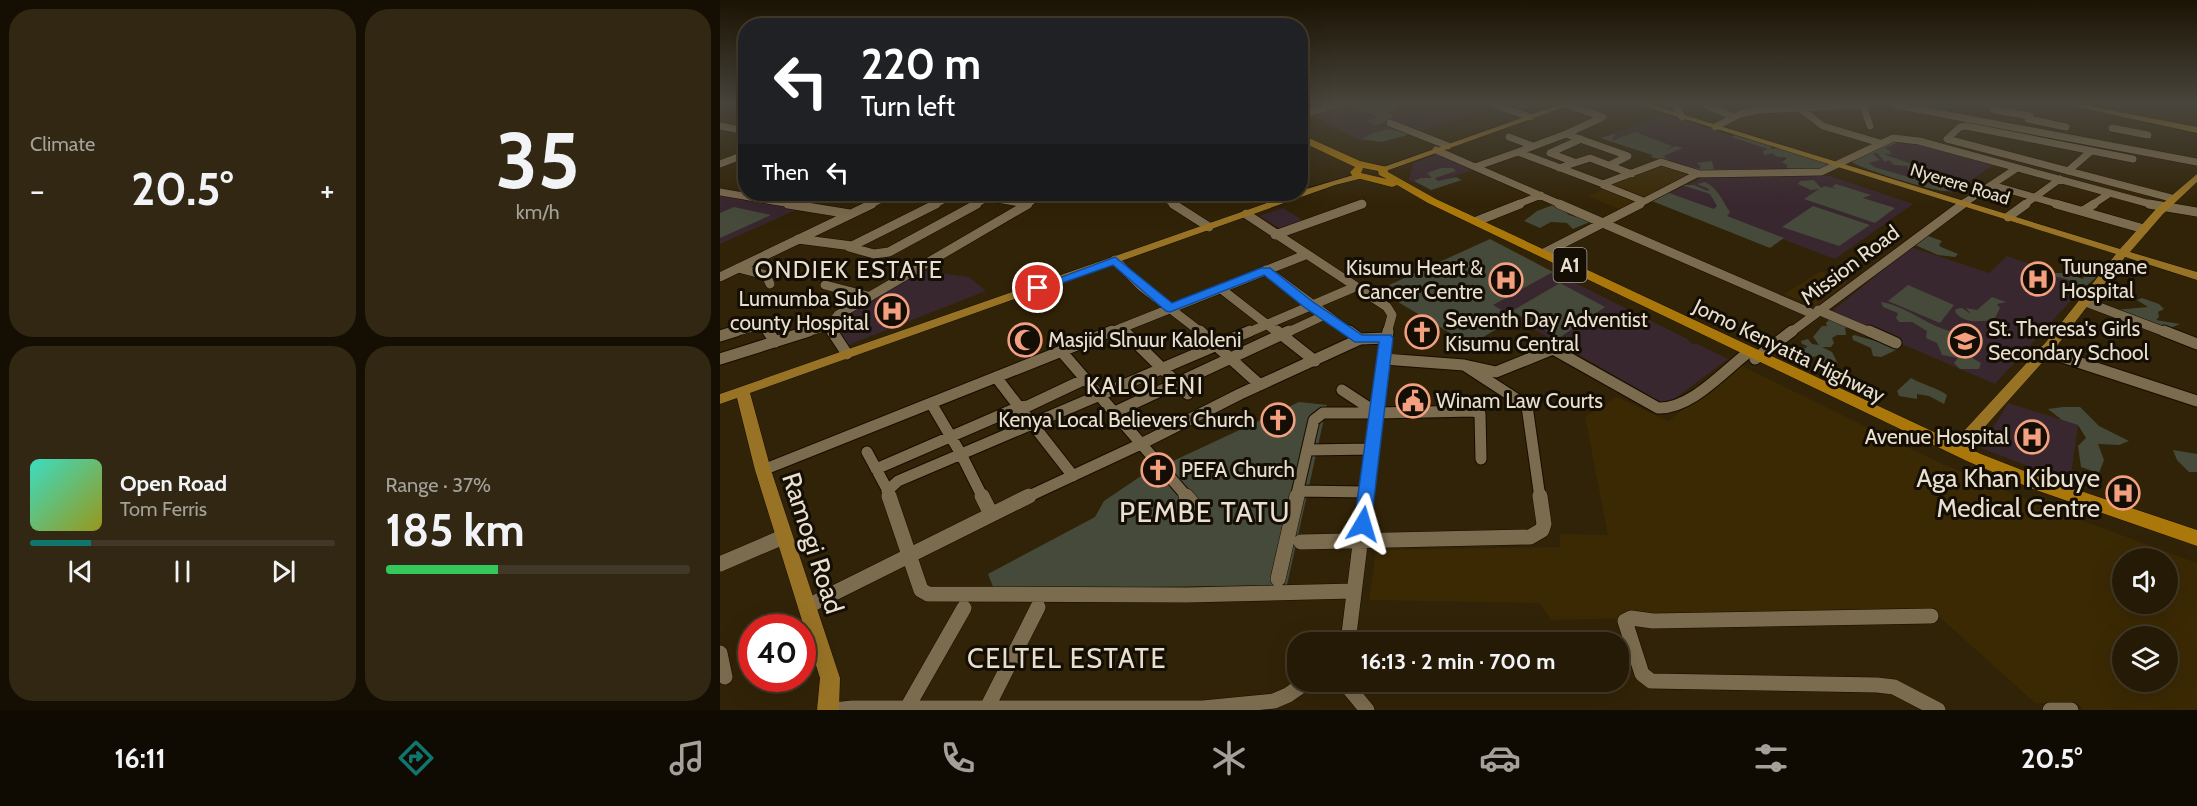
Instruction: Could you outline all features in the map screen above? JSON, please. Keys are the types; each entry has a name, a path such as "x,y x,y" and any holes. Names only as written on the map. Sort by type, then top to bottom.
{"highway":[{"name":"Jomo Kenyatta Highway","path":"1308,143 1938,447 2040,489 2197,544"},
{"name":"Jomo Kenyatta Highway","path":"1367,172 1545,253 1753,357 1958,450 2038,484 2197,538"}],"main road":[{"path":"1308,192 1470,138"},
{"name":"Nyerere Road","path":"1753,138 2197,276"},
{"path":"1958,450 2044,351 2123,252 2168,203 2196,180"},
{"path":"720,399 1283,201"},
{"name":"Ramogi Road","path":"742,392 783,537 808,606 830,678 828,710"}],"street":[{"path":"1428,138 1448,146"},
{"path":"1512,138 1533,146"},
{"path":"1475,167 1555,138"},
{"path":"1866,138 1880,142"},
{"path":"1603,184 1661,162 1700,174 1821,172 1880,142 1895,138"},
{"path":"1904,138 2110,193 2168,203"},
{"path":"2026,138 2133,159"},
{"path":"2070,138 2197,162"},
{"path":"2147,153 2149,138"},
{"path":"1574,162 1550,153 1581,139 1628,156 1610,165"},
{"path":"1942,147 1949,140 2068,171 2197,212"},
{"path":"1436,150 1816,312 1896,343"},
{"path":"1518,152 1643,201"},
{"path":"2068,171 2090,152"},
{"path":"720,164 738,157"},
{"path":"1559,168 1590,158 1632,174"},
{"name":"Mission Road","path":"1464,365 1496,372 1553,349 1658,408 1668,409 1753,357 1964,203 2017,168"},
{"path":"1545,253 1643,201 1700,174"},
{"path":"2008,217 2060,179"},
{"path":"1992,185 2144,229"},
{"path":"720,192 738,195"},
{"path":"2083,211 2110,193"},
{"path":"1477,221 1540,195"},
{"path":"773,201 850,214"},
{"path":"720,277 877,201"},
{"path":"849,247 941,201"},
{"path":"797,239 849,247 874,254 889,252 982,201"},
{"path":"1010,201 1026,204"},
{"path":"720,359 830,325 838,315 868,296 1031,201"},
{"path":"1170,201 1209,227"},
{"path":"1275,235 1362,204"},
{"path":"1246,214 1390,311 1392,315 1386,338 1349,632"},
{"path":"763,470 1305,255"},
{"path":"1115,260 1260,385"},
{"path":"738,268 766,275 770,284"},
{"path":"1266,270 1309,304 1360,339"},
{"path":"825,285 868,296"},
{"path":"887,489 898,481 1032,423 1309,304 1354,287"},
{"path":"1220,288 1315,361"},
{"path":"2083,301 2197,344"},
{"path":"1115,412 1325,315"},
{"path":"720,336 763,324 775,342"},
{"path":"830,325 833,335 847,354"},
{"path":"1121,327 1188,394"},
{"path":"808,606 910,553 1143,444 1260,385 1360,339 1386,338"},
{"path":"1061,351 1192,503"},
{"path":"2044,351 2197,401"},
{"path":"1301,542 1530,537 1542,531 1544,524 1531,418 1527,406 1464,365 1384,359"},
{"path":"996,377 1073,476"},
{"path":"876,469 1019,407 1028,406 1085,379"},
{"path":"1342,390 1377,412"},
{"path":"931,403 961,454 990,514"},
{"path":"1278,579 1314,420 1319,415 1474,411 1480,414 1481,459"},
{"path":"1307,450 1372,449"},
{"path":"867,452 887,489 921,590 928,594 1187,595 1354,591"},
{"path":"1298,491 1367,492"},
{"path":"720,564 783,537"},
{"path":"907,708 964,608"},
{"path":"987,708 1038,608"},
{"path":"1931,616 1653,621 1631,618 1625,621 1642,674 1651,681 1878,685 1894,687 1938,710"},
{"path":"720,652 725,677"},
{"path":"834,710 1227,708 1274,700 1292,692"},
{"path":"1352,692 1367,710"},
{"path":"2050,710 2071,710"}],"shaded area":[{"path":"1356,138 1383,138 1375,141 1361,141"},
{"path":"1601,138 1739,138 1773,149 1793,171 1694,170"},
{"path":"1902,138 1996,163 1952,193 1855,164"},
{"path":"1439,154 1474,169 1427,187 1409,180 1413,163"},
{"path":"1662,161 1700,175 1626,212 1588,196"},
{"path":"1706,176 1830,176 1913,204 1835,259 1665,195"},
{"path":"720,194 738,197 738,201 756,201 798,209 720,244"},
{"path":"1283,208 1305,222 1283,230 1260,216"},
{"name":"St. Theresa's Girls Secondary School","path":"1911,247 1989,273 2007,256 2086,284 1995,384 1830,313"},
{"name":"Lumumba Sub county Hospital","path":"919,270 969,277 986,291 848,345 838,329 843,316"},
{"path":"1821,271 1848,282 1815,307 1784,294"},
{"path":"1553,272 1693,344 1728,359 1666,405 1492,305"},
{"path":"1740,365 1940,463 2045,507 2156,548 2112,548 2112,614 2178,614 2178,556 2197,563 2197,710 2083,710 2078,704 2035,703 1934,612 1551,620 1540,603 1369,600 1376,550 1560,547 1560,534 1608,535 1585,417 1617,397 1668,421"},
{"name":"Avenue Hospital","path":"2008,403 2078,425 2070,482 1981,448"}],"green space":[{"path":"1364,138 1396,138 1382,142 1362,139"},
{"path":"1600,138 1613,138 1612,141 1619,138 1651,138 1672,146 1665,150 1675,146 1683,148 1663,156 1671,162 1699,169 1701,166 1696,163 1712,161 1714,169 1774,169 1776,172 1705,170 1703,172 1651,157 1653,155"},
{"path":"1734,138 1746,138 1773,147 1769,150 1778,147 1828,164 1809,171 1787,168 1787,165 1782,162 1787,158 1777,157 1773,153 1764,155 1763,151 1768,149"},
{"path":"1898,138 1931,146 1899,142 1885,148 1890,151 1891,155 1885,153 1886,155 1918,166 1912,169 1919,172 1908,170 1908,166 1894,165 1889,160 1885,162 1877,153 1873,154 1880,160 1869,163 1874,167 1929,183 1953,187 1945,191 1927,187 1882,174 1852,162 1862,154"},
{"path":"1441,168 1453,168 1456,171 1435,178 1438,181 1456,177 1462,180 1431,190 1414,181 1421,178 1432,178 1427,173"},
{"path":"1814,180 1821,188 1825,186 1836,189 1832,187 1836,184 1871,195 1863,198 1895,208 1875,223 1804,199 1819,189 1811,190 1798,184 1800,181"},
{"path":"1705,182 1720,195 1730,212 1727,216 1784,238 1770,248 1652,201 1669,193 1714,209 1717,206 1710,194 1682,185 1694,185 1708,191 1709,189 1697,184"},
{"path":"1558,205 1569,215 1592,221 1573,229 1567,223 1551,222 1540,228 1524,221 1537,211"},
{"path":"1813,206 1870,225 1839,246 1782,227"},
{"path":"734,207 771,215 720,238 720,213"},
{"path":"1928,236 1942,241 1939,245 1941,247 1958,254 1955,257 1938,255 1915,245 1922,237"},
{"path":"1490,239 1553,272 1493,305 1515,318 1470,345 1378,290"},
{"path":"2080,265 2101,273 2083,289 2082,293 2073,296 2068,293 2077,282 2054,276 2053,273 2066,273 2083,279 2084,275 2076,273 2073,266"},
{"path":"1560,283 1605,307 1559,338 1512,311"},
{"path":"1908,285 1954,305 1940,323 1888,301"},
{"path":"1992,297 2006,302 1997,304 2000,308 1995,318 1997,320 1970,321 1955,312 1956,309 1962,308 1971,314 1966,308 1977,310"},
{"path":"2142,298 2159,304 2164,309 2158,312 2159,317 2156,320 2180,324 2168,329 2116,310 2148,307 2137,300"},
{"path":"1881,302 1891,304 1945,330 1955,332 1951,334 1956,339 1964,341 1965,345 1957,349 1981,363 1979,369 1960,369 1954,363 1958,358 1942,355 1937,343 1926,338 1927,331 1912,322 1899,322 1896,318 1898,313 1883,307"},
{"path":"1831,318 1851,326 1845,328 1846,335 1837,335 1832,338 1834,343 1831,347 1822,347 1832,352 1838,364 1825,367 1818,363 1820,355 1810,358 1798,352 1796,346 1806,348 1807,346 1801,341 1808,339 1812,344 1819,345 1813,337 1822,326 1827,326 1826,323"},
{"path":"1852,336 1890,345 1896,350 1881,357 1873,356 1871,348 1853,340"},
{"path":"1911,378 1947,395 1944,404 1929,396 1917,394 1917,399 1899,396 1897,391"},
{"path":"1299,402 1327,405 1287,585 994,589 988,574 1095,517 1104,501 1141,476"},
{"path":"2080,407 2099,426 2129,441 2119,445 2098,444 2104,460 2099,473 2081,467 2078,446 2086,438 2078,425 2062,420 2048,409"},
{"path":"2173,450 2197,454 2197,472 2189,472 2177,460"}],"place":[{"name":"Tuungane Hospital","path":"2038,279"},
{"name":"Kisumu Heart & Cancer Centre","path":"1506,280"},
{"name":"Lumumba Sub county Hospital","path":"892,311"},
{"name":"Seventh Day Adventist Kisumu Central","path":"1422,332"},
{"name":"Masjid Slnuur Kaloleni","path":"1025,340"},
{"name":"St. Theresa's Girls Secondary School","path":"1965,341"},
{"name":"Winam Law Courts","path":"1413,401"},
{"name":"Kenya Local Believers Church","path":"1278,420"},
{"name":"Avenue Hospital","path":"2032,437"},
{"name":"PEFA Church","path":"1158,470"},
{"name":"Aga Khan Kibuye Medical Centre","path":"2123,493"}],"district":[{"name":"ONDIEK ESTATE","path":"849,270"},
{"name":"KALOLENI","path":"1145,386"},
{"name":"PEMBE TATU","path":"1205,512"},
{"name":"CELTEL ESTATE","path":"1067,659"}],"route":[{"path":"1038,288 1115,260 1170,309 1266,270 1309,304 1360,339 1386,338 1363,524"}]}
